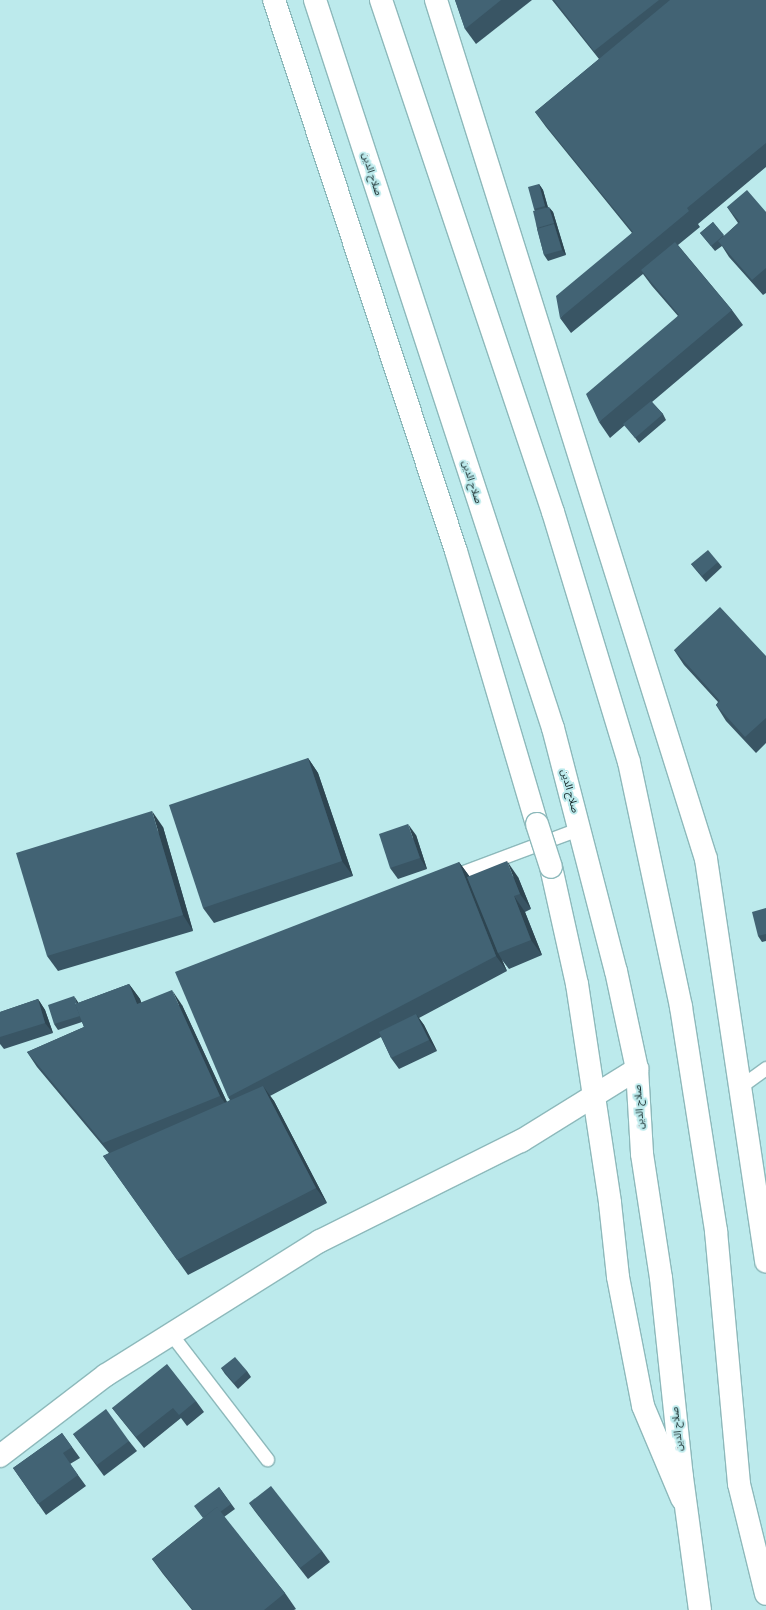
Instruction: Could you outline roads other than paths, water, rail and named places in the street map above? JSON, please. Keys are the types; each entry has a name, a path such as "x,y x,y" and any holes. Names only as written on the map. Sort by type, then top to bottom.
{"main road":[{"path":"274,0 456,551 551,866 577,984 594,1096 618,1277 643,1406 686,1510"},
{"name":"صلاح الدين","path":"315,0 553,728 581,828 637,1069 642,1154 661,1278 686,1510 700,1610"},
{"path":"381,0 554,512 629,762 681,1007 716,1231 738,1484 766,1594"},
{"path":"436,0 706,858 766,1262"},
{"path":"0,1456 106,1375 320,1241 521,1141 637,1069"}],"lane":[{"path":"441,881 581,828"},
{"path":"741,1086 766,1068"},
{"path":"171,1334 268,1459"}]}
